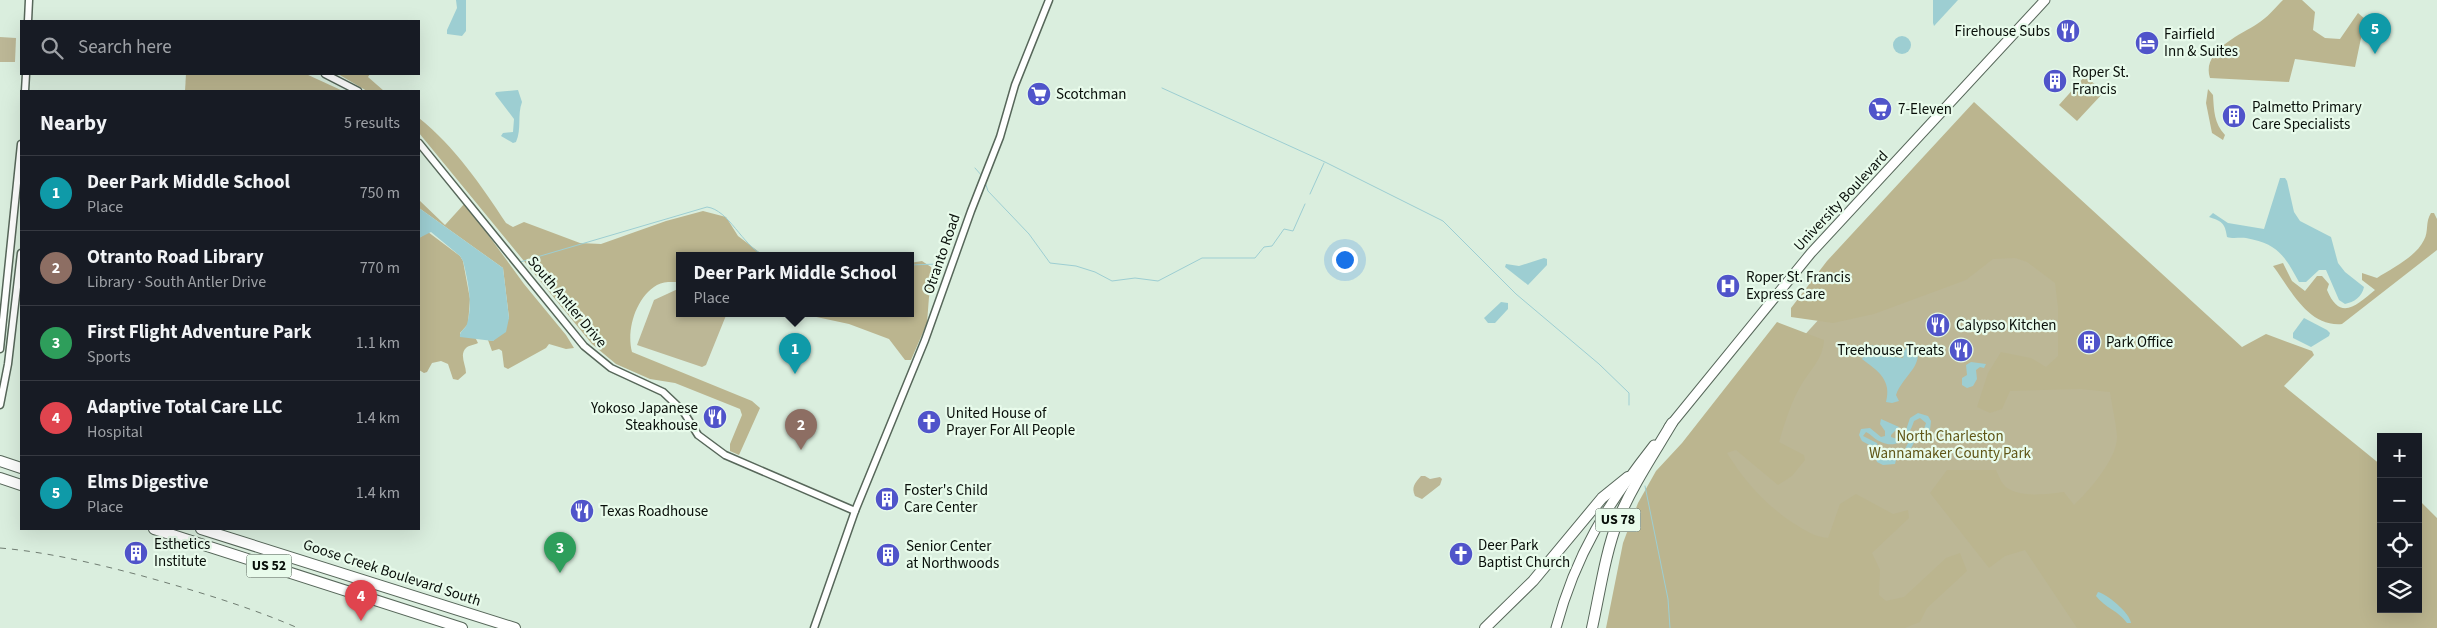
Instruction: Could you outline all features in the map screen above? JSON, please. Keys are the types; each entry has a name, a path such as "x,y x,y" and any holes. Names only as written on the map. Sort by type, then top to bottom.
{"highway":[{"name":"US 78","path":"1592,628 1604,571 1618,522 1628,499 1672,423"},
{"path":"0,461 20,468"},
{"name":"US 78","path":"1485,628 1533,581 1602,498 1628,477"},
{"path":"0,478 20,485"},
{"name":"US 52","path":"157,530 462,628"},
{"name":"Goose Creek Boulevard South","path":"204,530 515,628"}],"main road":[{"name":"University Boulevard","path":"1556,628 1582,552 1628,477 1811,253 2045,0"}],"street":[{"path":"28,20 29,0"},
{"name":"Otranto Road","path":"814,628 855,511 873,472 925,340 968,219 1000,137 1015,85 1049,0"},
{"path":"26,75 26,90"},
{"path":"327,75 356,90"},
{"name":"South Antler Drive","path":"420,145 584,346 598,359 612,368 663,392 683,411 698,435 725,455 855,511"},
{"path":"0,349 20,154"},
{"path":"0,405 8,364 20,262"}],"green space":[{"path":"0,37 16,38 15,62 0,62"},
{"name":"North Charleston Wannamaker County Park","path":"1983,139 2164,348 2115,628 1756,628 1698,452"},
{"path":"676,290 676,317 725,317 706,365 702,367 637,345 654,300"},
{"path":"1421,476 1430,479 1440,477 1442,479 1440,485 1422,499 1415,496 1413,490 1415,483"}],"shaded area":[{"path":"2283,0 2302,0 2315,12 2313,30 2325,38 2340,39 2358,13 2365,19 2355,67 2295,59 2289,82 2210,78 2209,68 2216,52 2232,39 2261,22"},
{"path":"186,75 308,75 341,90 185,90"},
{"path":"340,75 369,75 368,77 383,90 365,90"},
{"path":"2085,76 2104,92 2077,121 2059,105"},
{"path":"2208,89 2213,95 2214,112 2217,121 2225,135 2223,140 2212,133 2206,103"},
{"path":"1974,102 2242,347 2266,334 2312,351 2314,355 2284,386 2377,462 2377,613 2422,613 2422,503 2437,518 2437,628 2077,628 2025,550 2005,556 1989,568 1930,493 1947,470 1996,470 2003,484 2008,489 2023,494 2064,492 2074,505 2102,474 2108,464 2116,445 2117,436 2110,392 2080,389 2010,391 2002,409 1990,413 1977,407 1988,373 2001,352 2031,358 2046,367 2058,356 2058,308 2055,283 2027,262 2015,258 1993,259 1966,280 1874,314 1833,323 1791,317 1791,308 1827,261"},
{"path":"420,119 456,154 506,223 513,227 524,222 580,243 601,244 666,221 703,211 726,217 738,236 759,252 676,252 676,282 657,285 643,297 634,315 630,334 632,352 752,401 760,408 739,455 730,451 730,444 742,415 740,409 675,383 650,379 616,364 592,344 420,134"},
{"path":"420,201 445,225 465,203 524,284 566,335 574,348 566,349 549,344 546,348 508,369 504,367 502,351 499,349 492,351 488,340 493,341 509,318 503,268 420,209"},
{"path":"2431,213 2434,213 2437,219 2437,250 2342,324 2319,320 2310,313 2294,296 2273,266 2283,263 2292,281 2305,291 2317,276 2322,276 2329,284 2327,290 2337,306 2349,308 2362,301 2375,290 2362,280 2362,273 2377,278 2415,252 2425,237"},
{"path":"428,232 460,256 463,261 470,299 468,324 460,333 460,337 475,337 478,343 469,346 464,351 463,357 466,373 458,380 453,379 448,364 441,361 432,363 427,372 424,373 420,371 420,237"},
{"path":"922,261 931,267 934,274 929,297 927,323 911,360 905,360 889,339 849,324 817,317 914,317 914,262"},
{"path":"1777,322 1824,340 1819,358 1792,403 1779,442 1804,455 1805,460 1792,476 1778,485 1736,450 1727,453 1741,474 1756,492 1783,516 1806,531 1823,537 1828,538 1840,504 1856,494 1893,514 1908,510 1909,518 1872,553 1880,570 1879,595 1886,601 1904,597 1946,558 1960,553 1967,571 1927,608 1920,622 1905,628 1606,628 1623,543 1638,503 1656,471 1682,443"}],"water":[{"path":"456,0 466,0 466,31 462,36 447,34 457,8"},
{"path":"1933,0 1958,0 1934,26 1933,23"},
{"path":"1898,36 1906,36 1911,41 1909,52 1898,54 1893,49 1893,41"},
{"path":"518,90 522,102 518,137 516,142 513,143 501,136 503,133 513,132 514,119 495,94 496,92"},
{"path":"2280,178 2285,178 2287,181 2294,212 2300,221 2331,237 2338,263 2345,272 2364,287 2361,294 2354,300 2345,304 2339,300 2326,270 2319,270 2306,282 2299,282 2284,258 2273,247 2246,238 2227,237 2222,223 2209,217 2213,213 2228,223 2264,229"},
{"path":"420,209 503,268 509,318 506,332 493,341 460,337 460,333 467,324 470,309 468,284 463,261 460,256 431,232 420,238"},
{"path":"1544,258 1547,259 1547,265 1528,285 1505,267 1506,264 1519,266"},
{"path":"1501,302 1508,303 1508,309 1495,323 1488,323 1484,318"},
{"path":"2304,318 2327,330 2330,333 2329,336 2311,347 2293,338 2293,333"},
{"path":"1911,341 1918,355 1917,362 1899,388 1896,395 1899,401 1886,402 1887,388 1885,382 1878,372 1862,359 1872,345 1889,356 1903,358 1904,351"},
{"path":"1971,362 1986,364 1984,368 1980,367 1976,370 1977,379 1973,386 1967,388 1962,385 1962,378 1967,375 1966,365"},
{"path":"1918,413 1928,416 1931,421 1930,430 1924,436 1917,437 1909,452 1896,460 1895,464 1883,465 1877,462 1873,447 1862,441 1859,435 1861,429 1870,428 1881,437 1885,436 1885,431 1880,424 1881,419 1899,427 1891,435 1891,437 1897,439 1905,433 1910,418","holes":["1920,418 1926,423 1924,429 1912,435 1905,449 1886,460 1881,459 1877,443 1863,436 1866,432 1886,444 1897,443 1906,437 1914,421"]},
{"path":"2098,592 2117,604 2127,614 2131,623 2127,623 2120,615 2104,604 2096,596"}],"waterway":[{"path":"1162,88 1325,162 1443,221 1516,294 1599,364 1629,393 1629,405"},
{"path":"1310,194 1324,163"},
{"path":"975,168 982,176"},
{"path":"985,182 988,191 1029,234 1050,263 1076,266 1095,272 1112,281 1135,278 1158,281 1202,258 1255,258 1264,247 1272,246 1284,229 1293,231 1305,204"},
{"path":"520,262 707,207 722,214 748,244 758,252"},
{"path":"914,265 938,264"},
{"path":"1645,486 1668,599 1670,628"}],"railway":[{"path":"0,548 70,558 139,575 220,599 298,628"}],"place":[{"name":"Firehouse Subs","path":"2068,31"},
{"name":"Fairfield Inn & Suites","path":"2147,43"},
{"name":"Elms Digestive","path":"2375,54"},
{"name":"Roper St. Francis","path":"2055,81"},
{"name":"Scotchman","path":"1039,94"},
{"name":"7-Eleven","path":"1880,109"},
{"name":"Palmetto Primary Care Specialists","path":"2234,116"},
{"name":"Roper St. Francis Express Care","path":"1728,286"},
{"name":"Calypso Kitchen","path":"1938,325"},
{"name":"Park Office","path":"2089,342"},
{"name":"Treehouse Treats","path":"1961,350"},
{"name":"Deer Park Middle School","path":"795,374"},
{"name":"Yokoso Japanese Steakhouse","path":"715,417"},
{"name":"United House of Prayer For All People","path":"929,422"},
{"name":"Otranto Road Library","path":"801,450"},
{"name":"Foster's Child Care Center","path":"887,499"},
{"name":"Texas Roadhouse","path":"582,511"},
{"name":"Esthetics Institute","path":"136,553"},
{"name":"Deer Park Baptist Church","path":"1461,554"},
{"name":"Senior Center at Northwoods","path":"888,555"},
{"name":"First Flight Adventure Park","path":"560,573"},
{"name":"Adaptive Total Care LLC","path":"361,621"}]}
